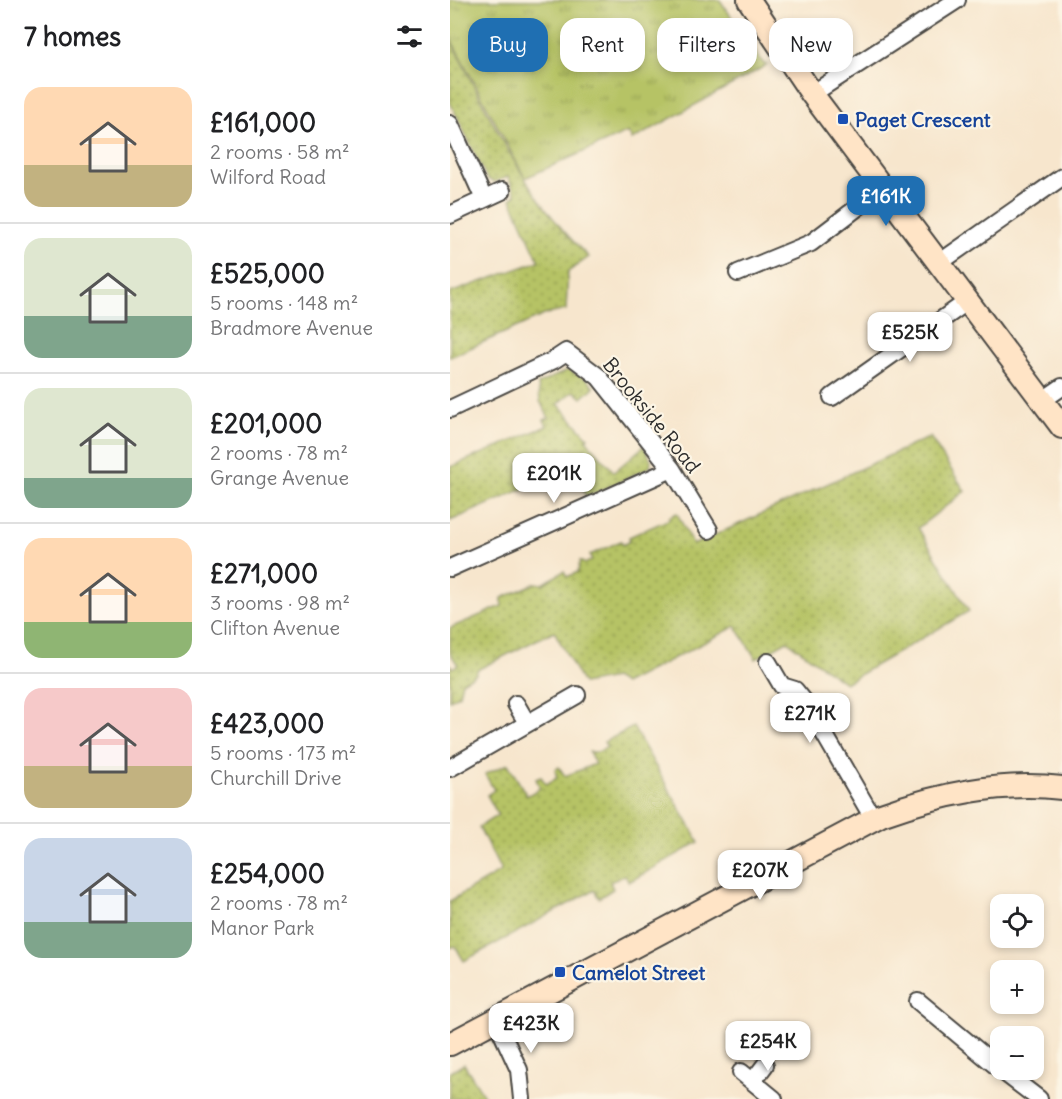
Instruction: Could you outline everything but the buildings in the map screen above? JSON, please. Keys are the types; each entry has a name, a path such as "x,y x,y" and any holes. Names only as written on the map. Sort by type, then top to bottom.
{"street":[{"path":"749,0 812,94 1062,427"},
{"path":"812,94 957,0"},
{"path":"450,124 484,199"},
{"path":"939,263 1062,177"},
{"path":"738,273 811,243 882,188"},
{"path":"450,215 502,191"},
{"path":"832,397 968,301"},
{"name":"Brookside Road","path":"450,409 554,360 566,352 599,377 672,469 709,530"},
{"path":"1043,400 1062,387"},
{"path":"450,568 672,469"},
{"path":"768,662 775,689 795,690 808,706 873,818"},
{"path":"450,768 577,695"},
{"path":"516,704 527,723"},
{"path":"450,1044 873,818 898,808 963,792 1012,786 1062,788"},
{"path":"918,1001 939,1010 990,1059"},
{"path":"496,1020 519,1070 522,1099"},
{"path":"765,1065 747,1077 774,1099"},
{"path":"1015,1080 1039,1099"}],"green space":[{"path":"450,0 720,0 732,18 657,18 657,72 754,72 632,140 628,132 525,178 469,72 548,72 548,18 468,18 468,71 450,37"},
{"path":"450,39 494,126 527,182 545,208 589,257 568,272 566,310 544,315 450,357 450,293 539,261 511,199 516,195 508,177 494,182 487,179 450,102"},
{"path":"757,54 763,63 767,65 757,71"},
{"path":"568,370 587,379 594,387 582,398 574,391 558,404 588,437 586,440 614,472 644,446 651,460 650,467 587,497 571,468 450,521 450,467 547,426 544,420 549,418 540,401 538,384"},
{"path":"930,437 965,491 918,528 969,611 845,683 787,641 756,659 736,626 624,684 614,678 583,684 554,631 477,670 476,674 462,682 459,695 450,700 450,664 452,668 458,665 450,653 450,628 502,606 502,598 536,583 543,584 564,571 567,577 578,572 580,561 585,564 592,560 590,555 621,541 623,545 630,541 629,537 670,519 669,517 677,513 693,545"},
{"path":"633,727 699,842 629,882 625,875 610,882 613,889 599,898 594,890 464,961 455,946 450,948 450,901 501,871 479,827 498,815 487,795 494,790 485,774 508,764 527,796 540,788 536,779 541,777 546,784 557,778 555,770 559,767 565,776 595,764 589,752 598,752 607,747 604,742"},
{"path":"464,1064 486,1099 450,1099 450,1072"}],"place":[{"name":"Paget Crescent","path":"843,119"},
{"name":"Camelot Street","path":"560,972"}]}
